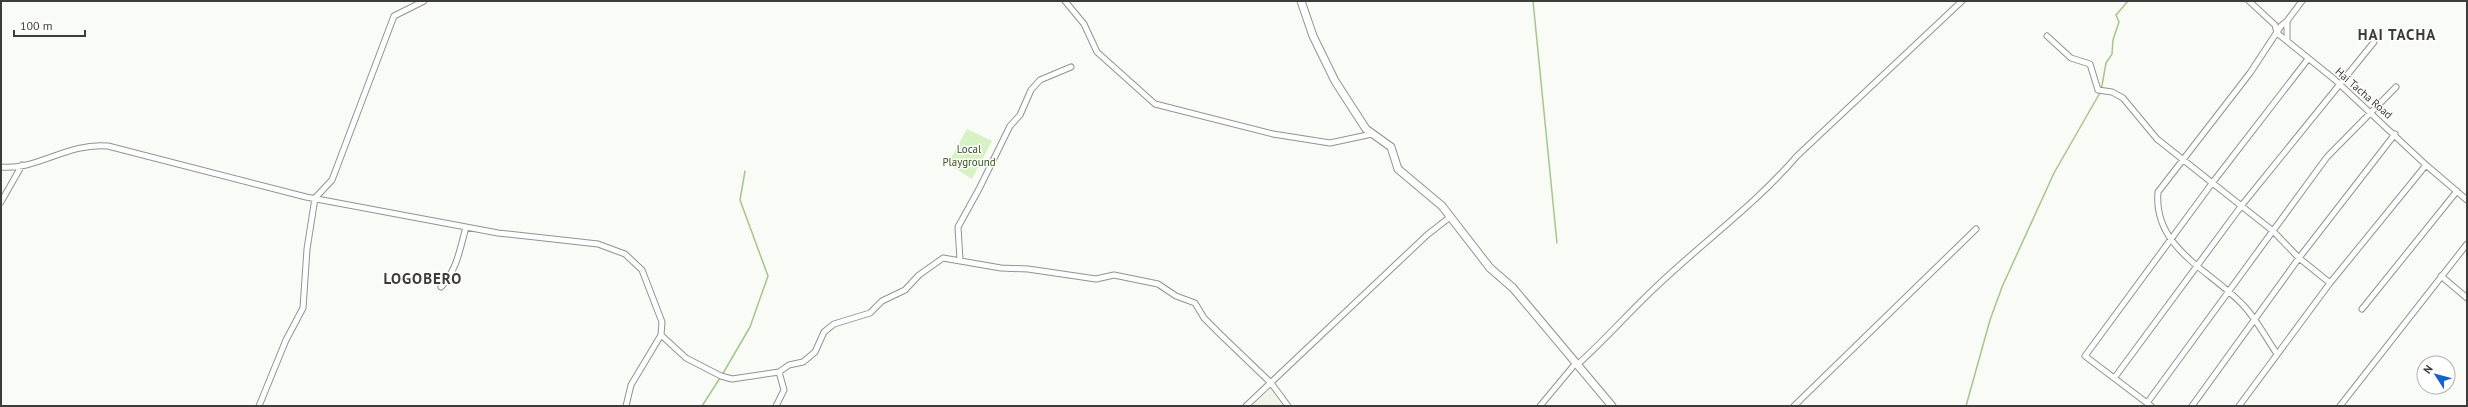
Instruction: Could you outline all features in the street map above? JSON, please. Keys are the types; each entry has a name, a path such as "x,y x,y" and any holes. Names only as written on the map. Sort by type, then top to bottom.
{"street":[{"path":"259,406 286,340 303,308 307,249 315,198 332,180 394,16 424,1"},
{"path":"1065,1 1084,24 1098,52 1155,104 1273,134 1330,143 1372,134"},
{"path":"1301,1 1313,36 1335,81 1354,114 1372,134 1391,147 1398,169 1442,206 1490,268 1513,288 1612,406"},
{"path":"1540,406 1576,364 1601,344 1657,285 1774,183 1797,156 1962,1"},
{"name":"Hai Tacha Road","path":"2250,1 2274,25 2277,33 2371,112 2426,165 2467,200"},
{"path":"2277,354 2244,305 2197,266 2170,240 2158,209 2158,192 2250,73 2277,33 2302,1"},
{"path":"2287,21 2287,41"},
{"path":"2115,377 2242,205 2338,84 2374,42 2374,35"},
{"path":"2046,36 2071,58 2090,64 2098,90 2112,92 2123,98 2151,134 2182,160 2242,205 2273,231 2299,258 2330,283"},
{"path":"2308,60 2213,182 2085,356 2115,377 2149,405 2228,292 2327,157 2396,87"},
{"path":"960,260 958,227 979,189 1010,126 1020,116 1031,90 1040,80 1071,68"},
{"path":"2192,406 2299,258 2395,134"},
{"path":"1,167 22,165 74,148 88,145 103,145 315,198 466,228 598,244 626,254 635,261 645,276 662,322 661,335 631,385 626,406"},
{"path":"1,202 22,165"},
{"path":"2239,406 2330,283 2426,165"},
{"path":"2362,309 2457,191"},
{"path":"1246,406 1427,235 1450,217"},
{"path":"441,287 450,277 466,228"},
{"path":"1794,406 1976,229"},
{"path":"2340,406 2467,244"},
{"path":"661,335 686,358 721,376 732,379 779,372 789,365 803,362 815,352 824,332 834,324 870,313 882,301 905,290 919,275 943,258 1001,268 1028,268 1096,279 1114,275 1158,284 1176,296 1195,303 1220,335 1271,383 1288,406"},
{"path":"2441,276 2467,298"},
{"path":"776,406 784,390 779,372"}],"shaded area":[{"path":"1270,389 1282,406 1251,406"}],"green space":[{"name":"Local Playground","path":"967,129 992,141 972,179 948,164"}],"waterway":[{"path":"1533,1 1557,243"},
{"path":"1966,406 1990,320 2002,287 2054,173 2101,91 2106,63 2112,54 2113,40 2119,22 2116,15 2128,1"},
{"path":"722,375 750,327 768,276 740,200 745,171"},
{"path":"702,406 720,378"}],"district":[{"name":"HAI TACHA","path":"2397,34"},
{"name":"LOGOBERO","path":"423,278"}]}
